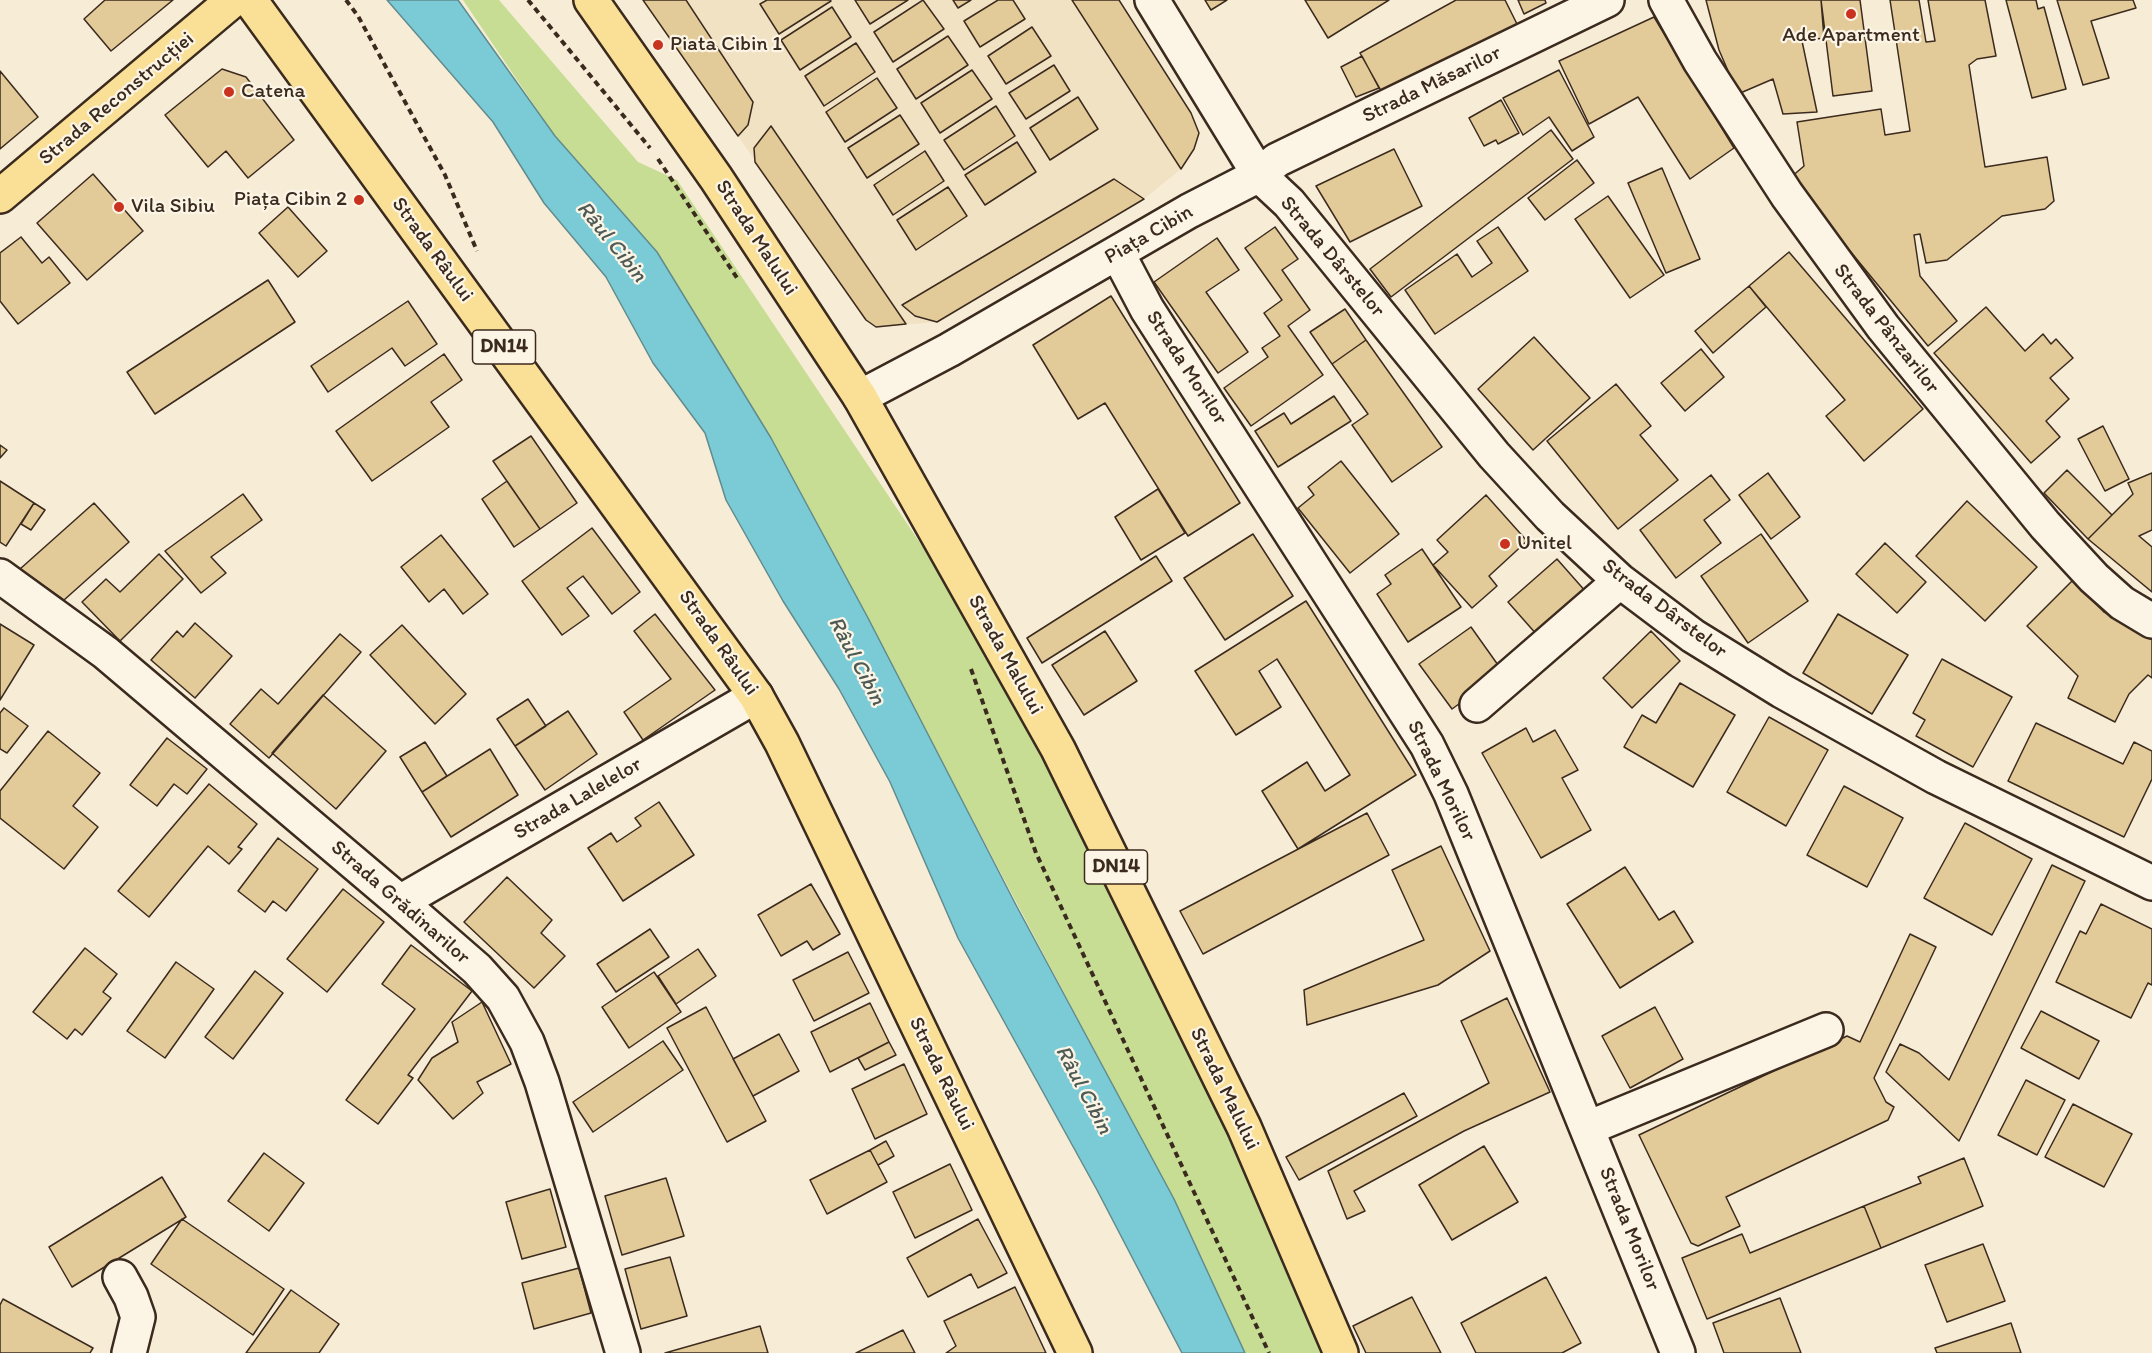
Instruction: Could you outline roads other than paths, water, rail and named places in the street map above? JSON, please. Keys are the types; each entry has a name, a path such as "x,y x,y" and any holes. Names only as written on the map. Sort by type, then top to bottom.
{"main road":[{"name":"Strada Reconstrucției","path":"0,196 233,0"},
{"name":"Strada Râului","path":"250,0 756,696 782,743 1075,1353"},
{"name":"Strada Malului","path":"591,0 716,178 860,397 1058,749 1244,1126 1341,1353"}],"street":[{"path":"1152,0 1259,175"},
{"name":"Strada Măsarilor","path":"1259,175 1277,160 1607,0"},
{"name":"Strada Pânzarilor","path":"1666,0 1700,61 1787,195 1883,327 1989,458 2069,551 2122,603 2152,621"},
{"name":"Piața Cibin","path":"860,397 949,350 1189,211 1259,175"},
{"name":"Strada Dârstelor","path":"1259,175 1289,203 1494,455 1550,516 1620,581 1693,636 1782,691 1936,777 2152,883"},
{"name":"Strada Morilor","path":"1118,254 1147,309 1427,746 1451,794 1678,1353"},
{"name":"Strada Grădinarilor","path":"0,576 106,653 400,902 477,969 503,998 527,1042 623,1353"},
{"path":"1477,705 1620,581"},
{"name":"Strada Lalelelor","path":"400,902 756,696"},
{"path":"1588,1128 1826,1030"},
{"path":"120,1277 131,1297 138,1317 129,1353"}],"water":[{"name":"Râul Cibin","path":"387,0 458,0 555,136 657,252 771,438 868,618 1016,905 1174,1199 1245,1353 1182,1353 1097,1190 958,938 890,782 839,689 783,601 726,500 705,433 653,363 606,277 544,203 493,122"}],"place":[{"name":"Ade Apartment","path":"1851,14"},
{"name":"Piata Cibin 1","path":"658,45"},
{"name":"Catena","path":"229,92"},
{"name":"Piața Cibin 2","path":"359,200"},
{"name":"Vila Sibiu","path":"119,207"},
{"name":"Unitel","path":"1505,544"}]}
